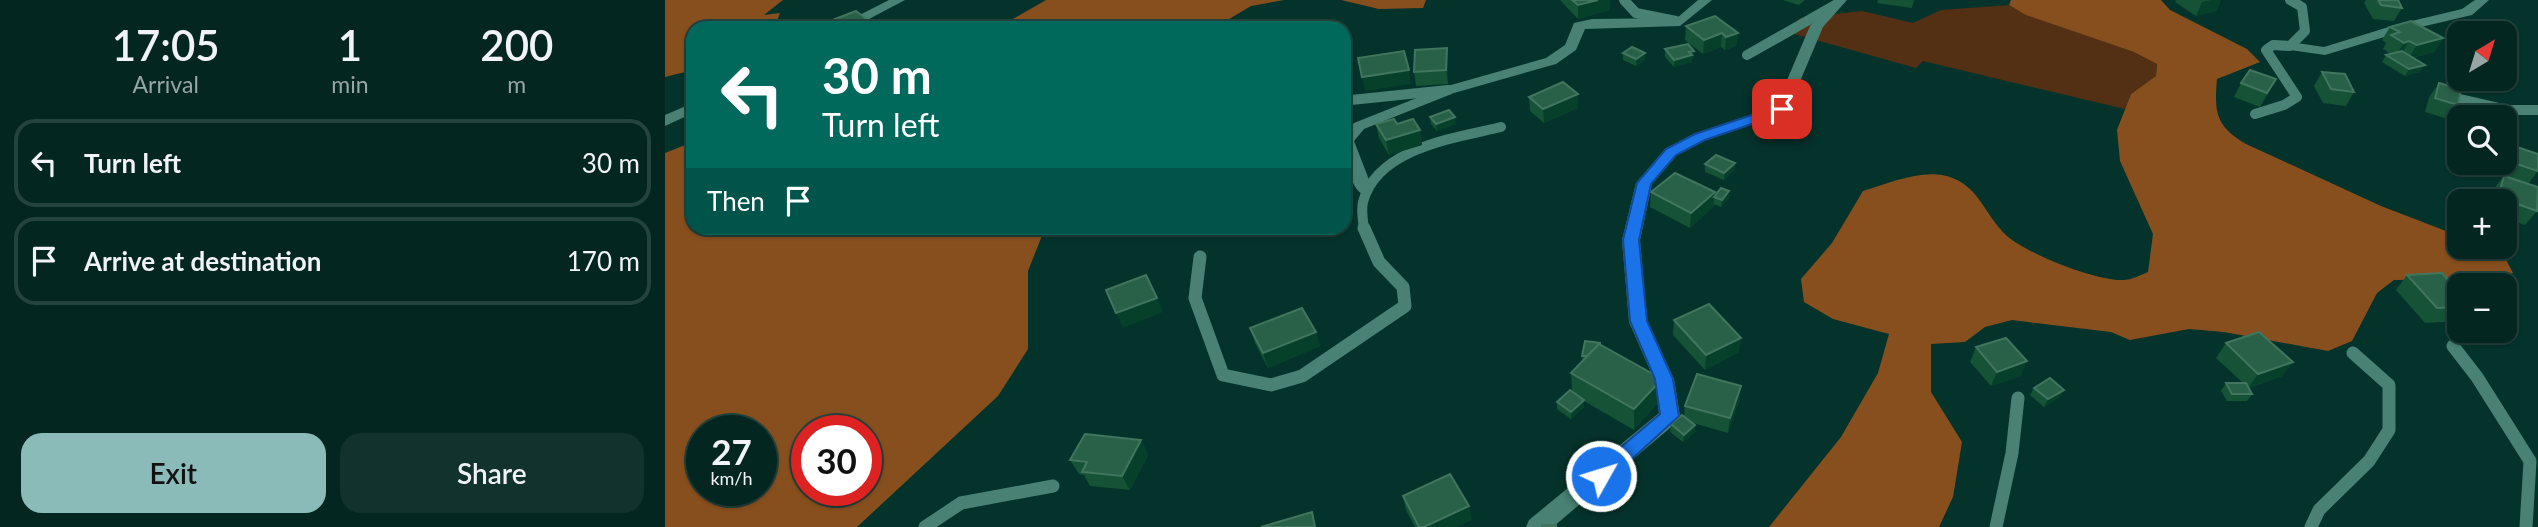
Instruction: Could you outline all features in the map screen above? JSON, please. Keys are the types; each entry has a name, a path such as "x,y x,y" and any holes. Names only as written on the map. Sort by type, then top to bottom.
{"street":[{"path":"856,21 899,0"},
{"path":"1351,135 1359,126 1449,90 1551,61 1571,47 1579,26 1592,23 1680,22 1706,0"},
{"path":"2290,46 2325,51 2400,28 2467,12 2483,0"},
{"path":"1537,527 1670,416 1664,379 1639,321 1631,240 1644,183 1671,152 1700,137 1782,109 1817,26 1838,2"},
{"path":"665,121 686,110"},
{"path":"1351,153 1365,190"}],"lane":[{"path":"1624,0 1636,13 1680,22"},
{"path":"2255,114 2284,105 2297,97 2266,50 2273,44 2290,46 2305,32 2302,7 2290,0"},
{"path":"1747,55 1838,2"},
{"path":"1351,100 1449,90"},
{"path":"2443,94 2508,110 2538,110"},
{"path":"1200,257 1195,298 1223,375 1271,385 1302,376 1405,306 1403,287 1385,272 1369,248 1361,217 1365,190 1385,167 1415,150 1501,127"},
{"path":"2453,346 2477,377 2530,461 2526,527"},
{"path":"2311,527 2319,510 2369,461 2389,430 2389,385 2353,353"},
{"path":"1996,527 2012,453 2018,398"},
{"path":"925,527 961,503 1053,486"}],"shaded area":[{"path":"665,0 783,0 764,15 780,13 777,21 686,21 686,72 665,77"},
{"path":"1046,0 1284,0 1251,6 1226,21 1009,21"},
{"path":"1341,0 1426,0 1423,8 1379,9"},
{"path":"2011,0 2161,0 2170,10 2247,49 2260,62 2217,79 2217,110 2228,131 2246,144 2381,206 2447,231 2447,259 2506,259 2513,273 2447,273 2447,279 2394,280 2377,293 2352,341 2328,351 2224,332 2189,329 2130,340 2111,332 2012,320 1985,327 1965,342 1931,344 1931,392 1962,442 1953,497 1939,527 1769,527 1841,437 1878,373 1889,334 1833,319 1804,302 1801,279 1832,243 1863,191 1912,176 1942,175 1964,184 2007,236 2030,251 2080,271 2111,279 2129,279 2148,272 2153,234 2120,161 2117,130 2131,94 2156,76 2157,64 2134,52 2026,15 2009,5"},
{"path":"2009,5 2026,14 2134,52 2157,63 2156,76 2131,94 2125,109 1923,61 1916,68 1787,32 1800,18 1862,11 1913,23 1941,10"},
{"path":"686,145 686,235 1042,235 1028,271 1028,349 998,396 882,504 882,415 791,415 791,506 880,506 857,527 665,527 665,153"}],"building":[{"path":"1572,0 1598,0 1578,5"},
{"path":"2378,0 2398,0 2402,8 2381,5"},
{"path":"856,11 869,21 830,21"},
{"path":"1715,16 1738,33 1726,37 1722,33 1704,40 1686,26"},
{"path":"2411,21 2443,38 2417,45 2409,41 2404,43 2391,35 2400,32 2390,27"},
{"path":"1688,44 1694,51 1689,52 1692,55 1674,60 1665,49"},
{"path":"1632,47 1645,53 1636,59 1623,53"},
{"path":"1447,48 1446,70 1414,72 1415,50"},
{"path":"1404,51 1409,70 1362,77 1358,58"},
{"path":"2402,51 2425,65 2409,69 2386,55"},
{"path":"2250,70 2276,79 2267,93 2241,83"},
{"path":"2322,72 2345,74 2354,92 2331,89"},
{"path":"1563,82 1578,94 1543,109 1529,97"},
{"path":"2439,83 2447,85 2447,91 2461,91 2458,105 2435,98"},
{"path":"1449,110 1455,117 1436,124 1430,117"},
{"path":"1394,119 1397,124 1413,119 1420,130 1386,140 1376,124"},
{"path":"2517,147 2538,154 2538,171 2517,164"},
{"path":"1716,155 1735,163 1724,173 1705,164"},
{"path":"1675,173 1715,192 1691,213 1651,192"},
{"path":"2504,176 2538,187 2537,211 2517,204 2517,189 2500,189"},
{"path":"1721,188 1729,191 1722,200 1714,197"},
{"path":"2442,273 2447,279 2447,308 2437,308 2407,275"},
{"path":"1146,275 1157,298 1116,313 1106,290"},
{"path":"1709,304 1741,338 1706,355 1674,320"},
{"path":"1302,308 1316,332 1263,353 1250,328"},
{"path":"2259,332 2293,362 2258,374 2226,343"},
{"path":"2006,338 2027,361 1997,372 1976,347"},
{"path":"1585,341 1600,345 1587,356 1582,356"},
{"path":"1599,344 1662,379 1634,409 1571,373"},
{"path":"1697,374 1741,386 1730,418 1685,406"},
{"path":"2050,378 2064,390 2048,399 2034,388"},
{"path":"2226,383 2246,383 2252,394 2232,394"},
{"path":"1570,390 1584,400 1571,412 1557,402"},
{"path":"1682,415 1695,425 1684,435 1671,424"},
{"path":"1085,434 1141,440 1122,476 1082,472 1087,462 1070,460"},
{"path":"1450,474 1469,506 1419,527 1403,496"},
{"path":"1312,512 1315,527 1261,527"}],"route":[{"path":"1601,476 1670,416 1664,379 1639,321 1631,240 1644,183 1671,152 1700,137 1782,109"}]}
